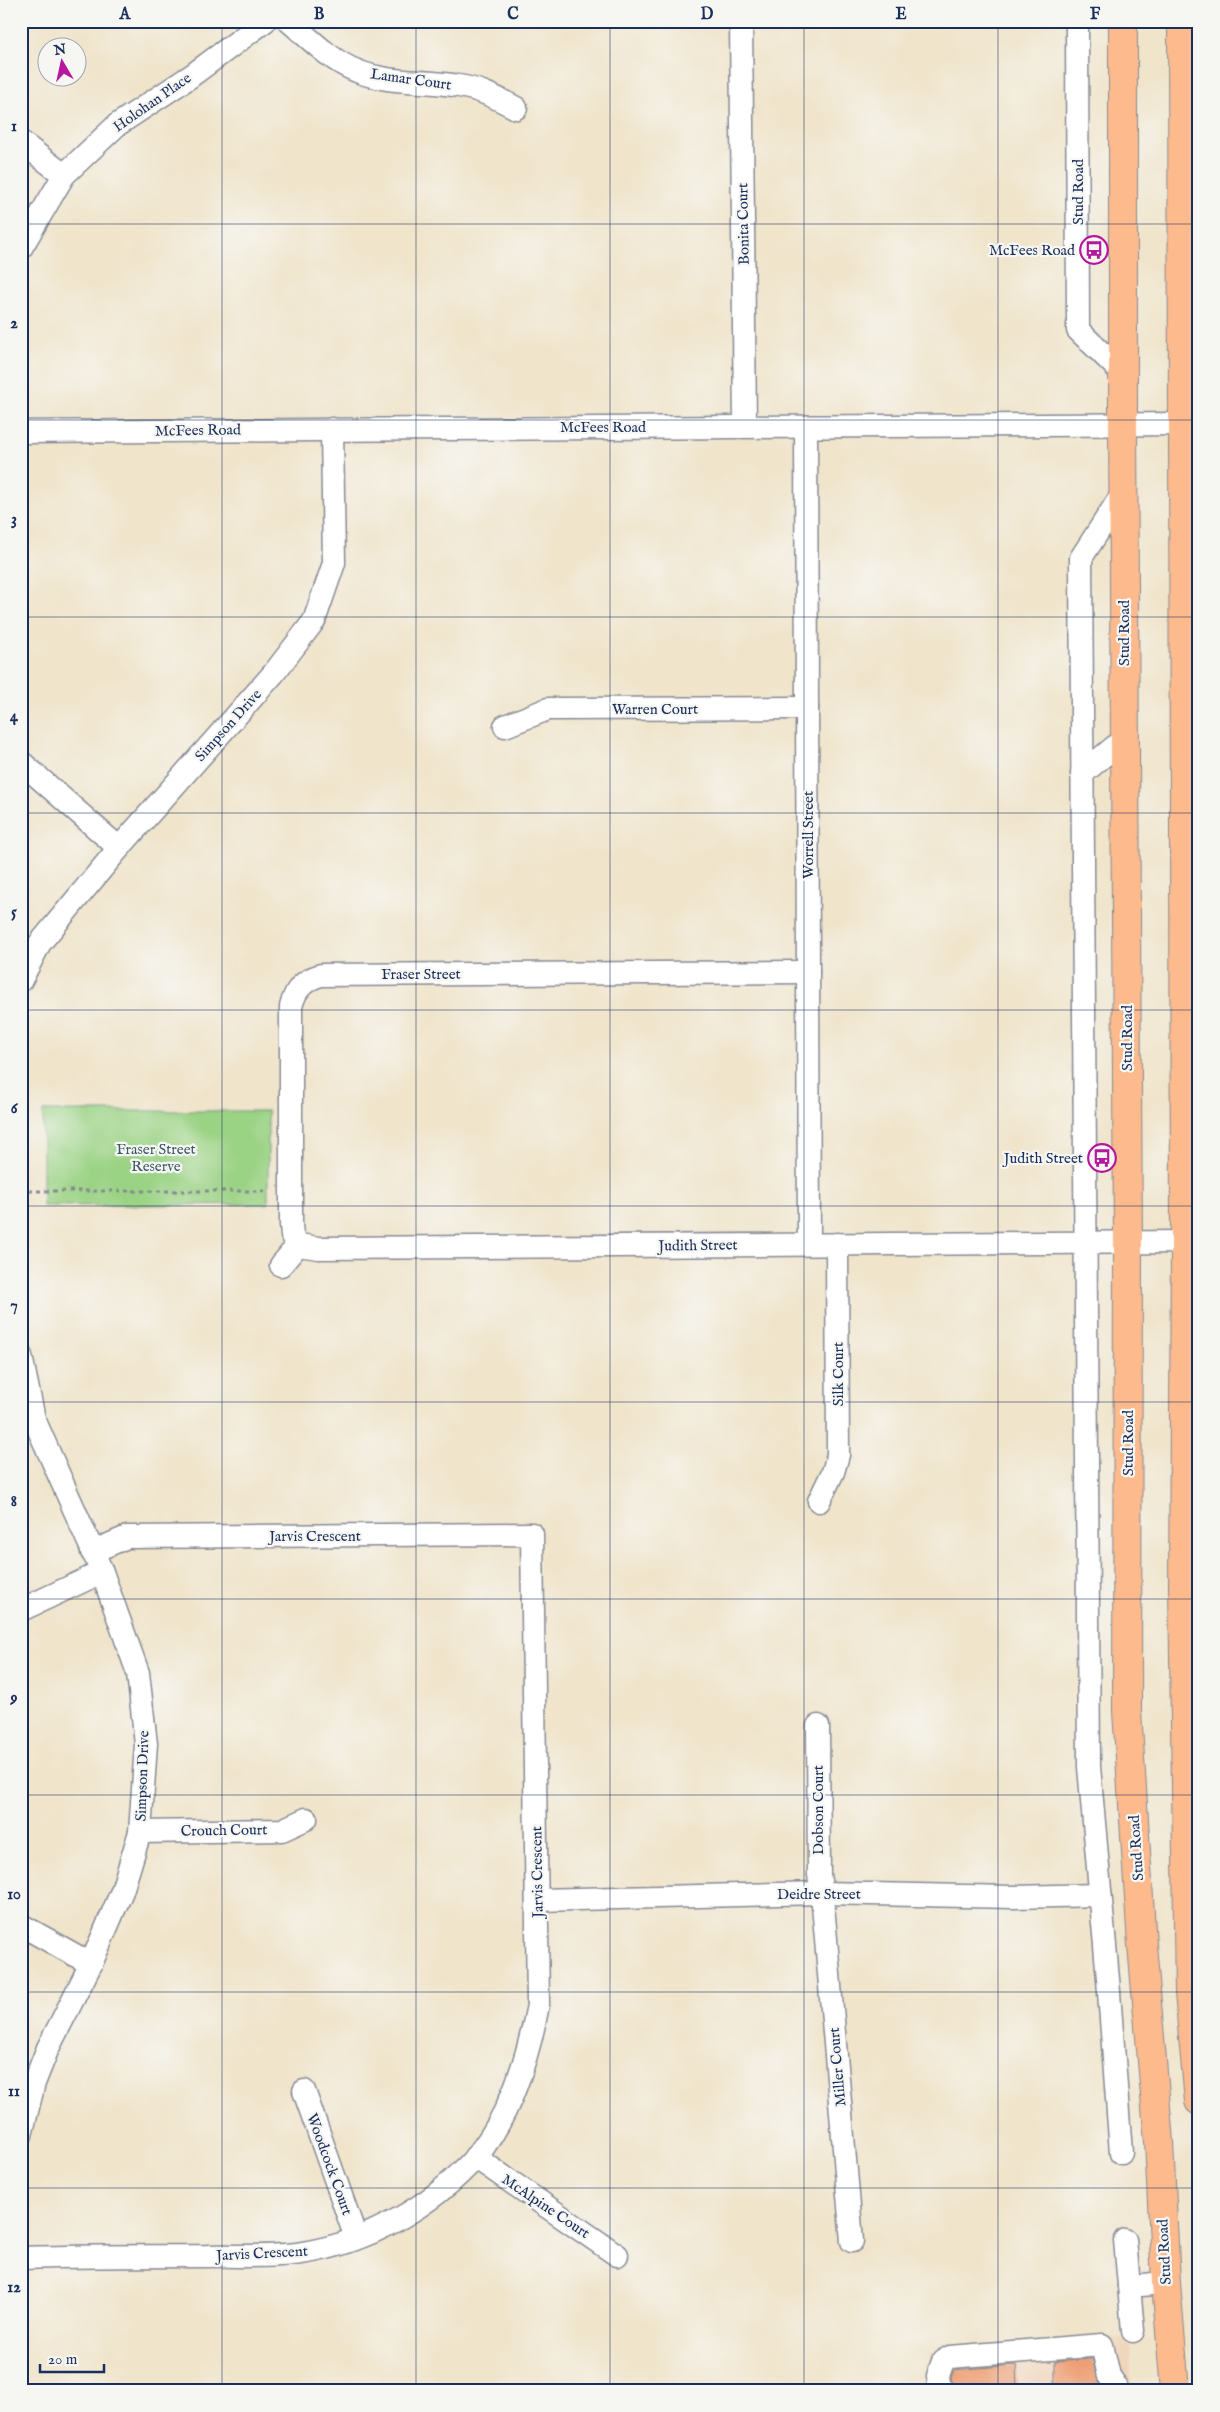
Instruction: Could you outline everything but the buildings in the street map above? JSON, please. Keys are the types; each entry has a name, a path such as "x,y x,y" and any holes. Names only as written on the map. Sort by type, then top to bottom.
{"highway":[{"name":"Stud Road","path":"1123,21 1122,424 1128,1243 1127,1711 1142,1945 1159,2142 1166,2283 1176,2391"},
{"path":"1182,21 1185,1242 1183,1587 1194,1992 1199,2101"}],"street":[{"name":"Holohan Place","path":"21,248 64,175 117,125 190,76 266,21"},
{"name":"Lamar Court","path":"289,21 332,58 357,71 379,77 459,86 482,91 516,108"},
{"name":"Bonita Court","path":"741,21 745,426"},
{"name":"Stud Road","path":"1077,21 1078,330 1122,373"},
{"path":"21,142 64,175"},
{"name":"McFees Road","path":"21,432 1184,424"},
{"name":"Worrell Street","path":"806,427 809,1243"},
{"name":"Simpson Drive","path":"21,980 40,943 118,848 274,673 314,621 334,563 332,429"},
{"path":"1121,2153 1089,1767 1081,558 1123,493"},
{"name":"Warren Court","path":"505,726 548,709 808,708"},
{"path":"1082,774 1125,738"},
{"path":"21,762 118,848"},
{"name":"Fraser Street","path":"298,1245 292,1236 290,1007 297,990 310,978 331,975 808,972"},
{"name":"Judith Street","path":"298,1245 328,1248 809,1243 1085,1244 1185,1242"},
{"name":"Silk Court","path":"819,1501 834,1472 838,1455 837,1244"},
{"path":"281,1265 298,1245"},
{"name":"Simpson Drive","path":"21,1356 34,1419 97,1562 138,1673 146,1744 140,1832 122,1891 91,1964 48,2048 34,2083 21,2135"},
{"name":"Jarvis Crescent","path":"21,2258 280,2255 323,2248 356,2238 388,2224 416,2209 439,2191 475,2157 497,2123 512,2093 532,2036 538,2005 532,1534 127,1537 97,1562"},
{"path":"21,1610 97,1562"},
{"name":"Dobson Court","path":"818,1726 818,1875 822,1894"},
{"name":"Crouch Court","path":"140,1832 282,1830 306,1819"},
{"name":"Deidre Street","path":"537,1900 822,1894 1013,1897 1100,1895"},
{"name":"Miller Court","path":"822,1894 852,2241"},
{"path":"21,1925 91,1964"},
{"name":"Woodcock Court","path":"304,2090 356,2238"},
{"name":"McAlpine Court","path":"475,2157 617,2255"},
{"path":"1125,2240 1133,2331"},
{"path":"1129,2286 1166,2283"},
{"path":"940,2391 938,2376 943,2361 950,2357 1102,2345 1109,2376 1116,2386"}],"path":[{"path":"21,1191 291,1191"}],"shaded area":[{"path":"1130,2337 1131,2391 926,2391 929,2354"}],"green space":[{"name":"Fraser Street Reserve","path":"43,1111 268,1111 268,1204 43,1206"}],"place":[{"name":"McFees Road","path":"1094,250"},
{"name":"Judith Street","path":"1102,1158"}]}
